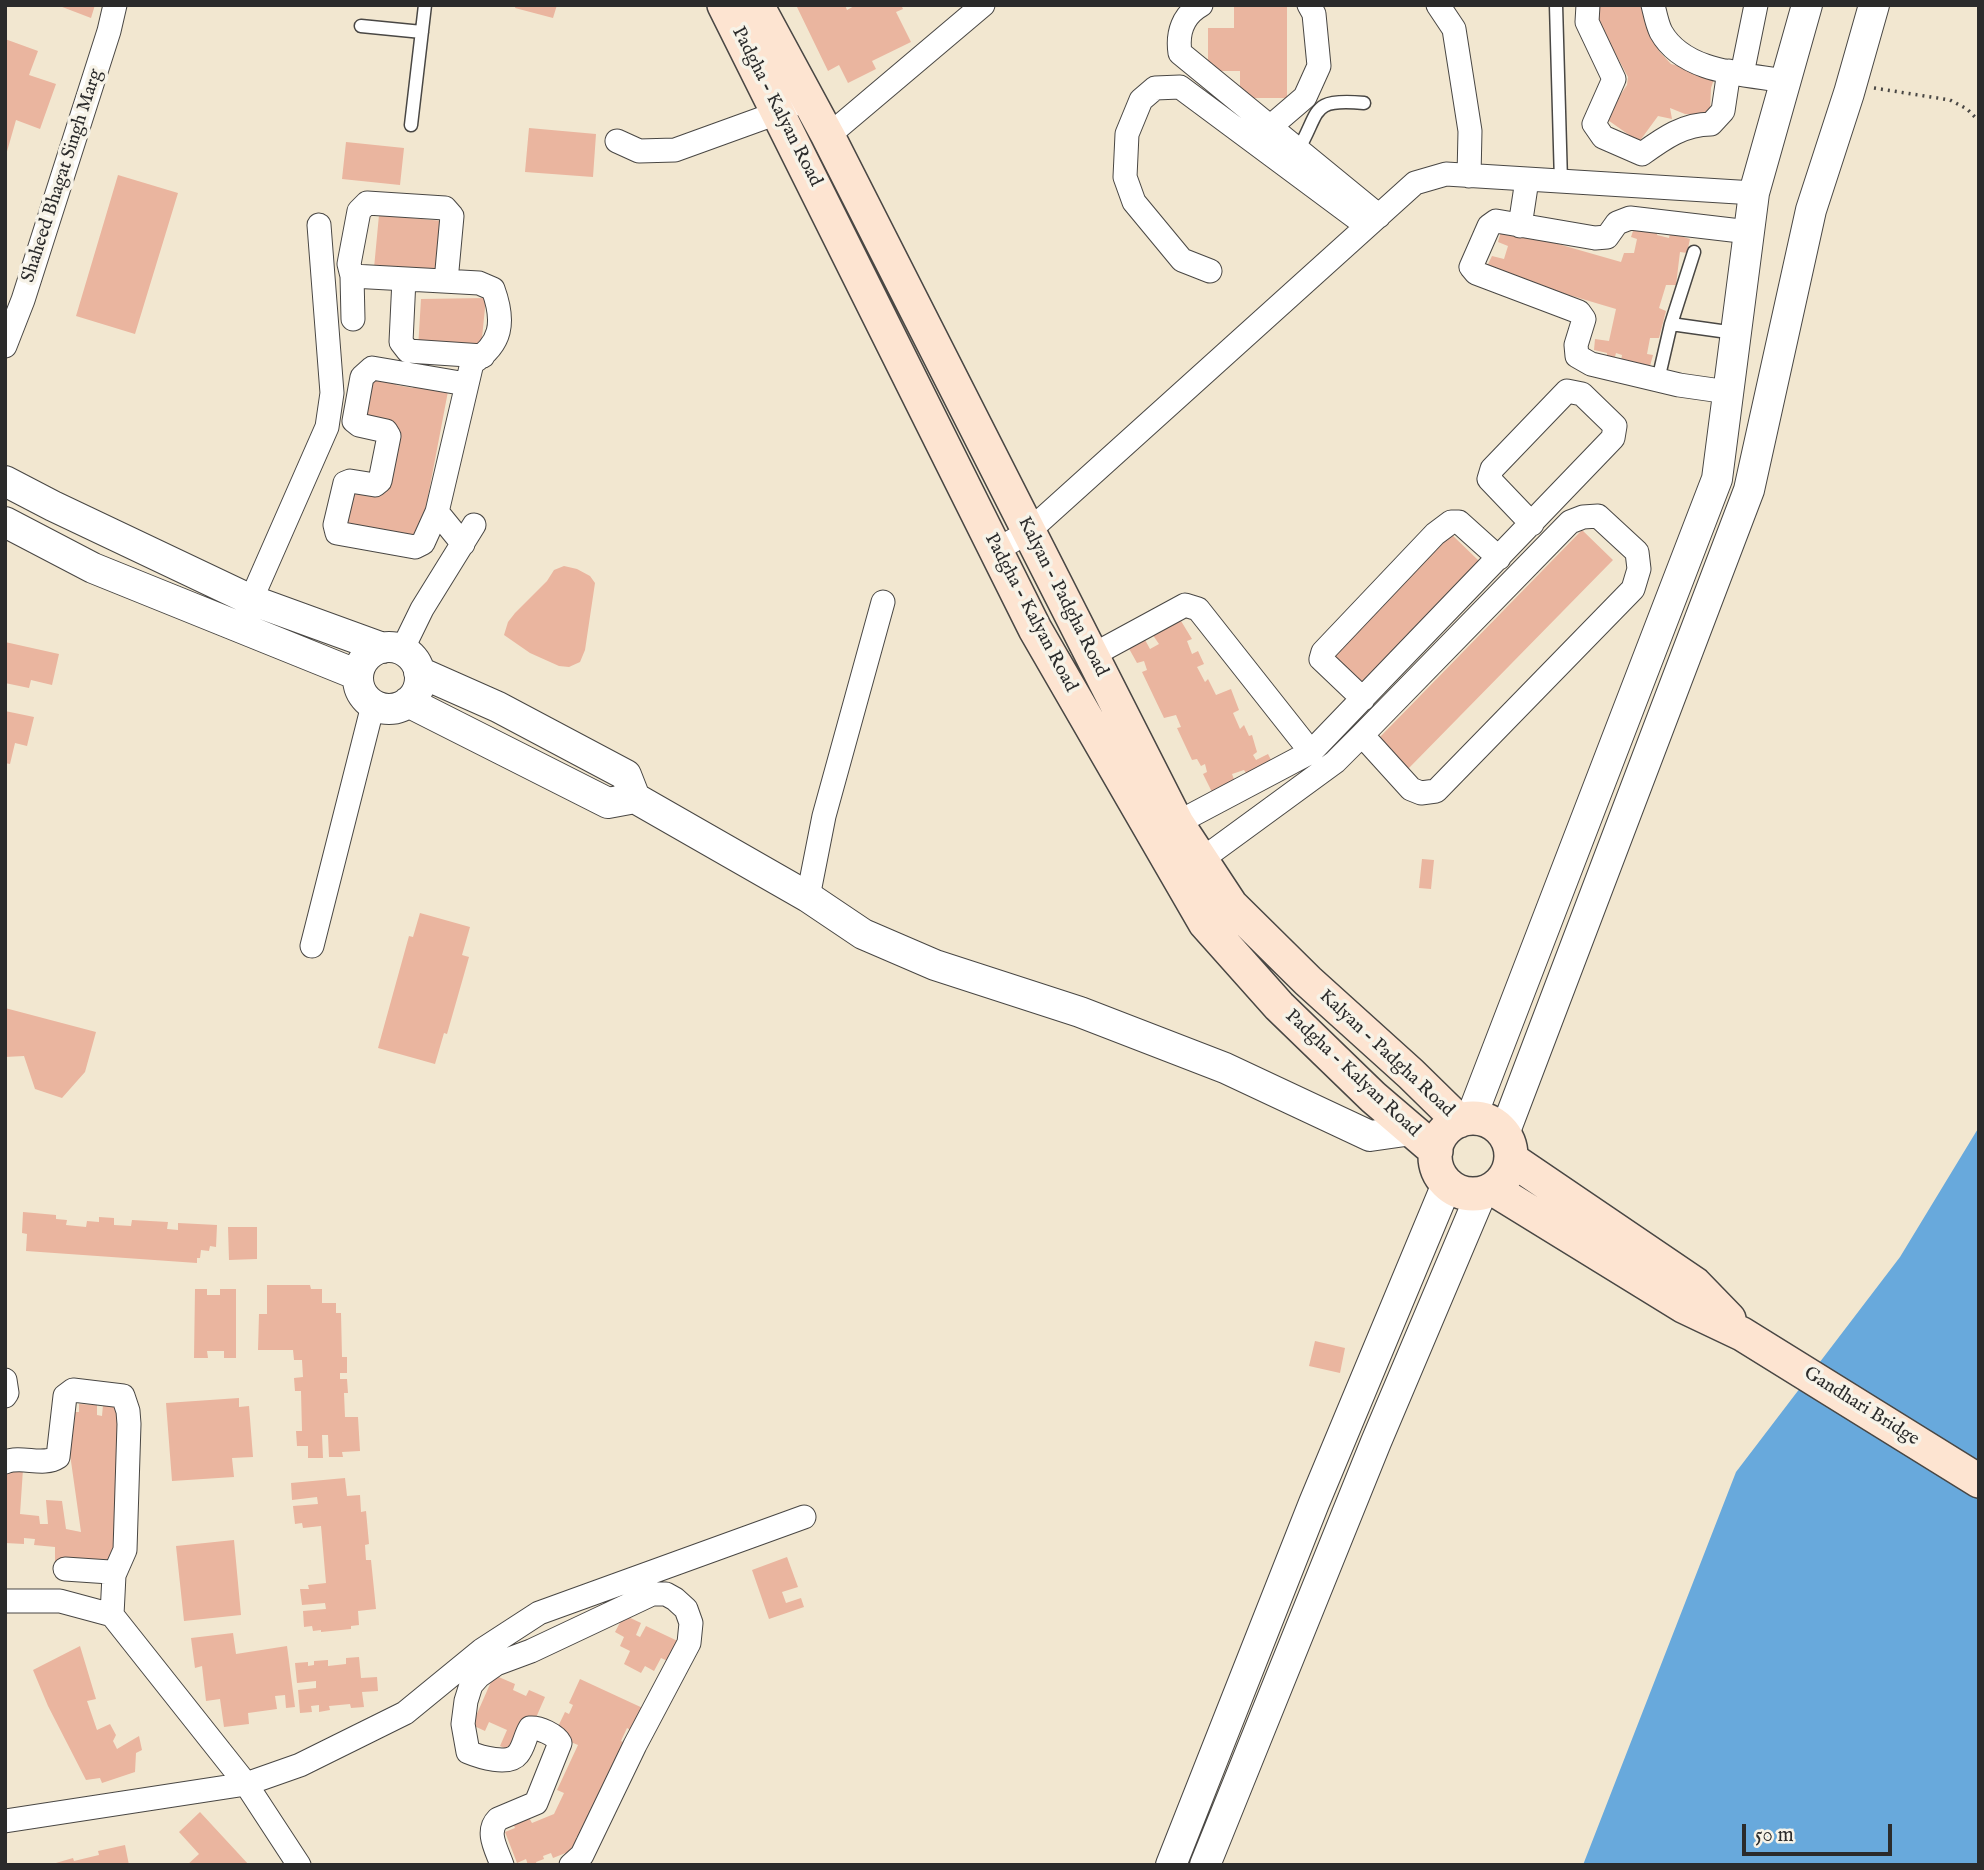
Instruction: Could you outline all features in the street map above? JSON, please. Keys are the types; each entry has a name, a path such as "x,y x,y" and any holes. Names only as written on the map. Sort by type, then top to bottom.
{"main road":[{"name":"Padgha - Kalyan Road","path":"724,5 793,105 995,551 1035,629 1164,826 1205,923 1279,1006 1373,1097 1424,1140"},
{"name":"Kalyan - Padgha Road","path":"757,5 793,105 828,136 1091,656 1164,826 1201,860 1231,905 1308,981 1465,1120"},
{"path":"1035,629 1069,613"},
{"path":"1507,1147 1502,1181 1487,1191 1469,1194 1457,1191 1447,1184 1424,1140 1440,1138 1448,1128 1465,1120 1484,1120 1495,1125 1507,1147 1695,1284 1742,1334"},
{"path":"1487,1191 1683,1306 1742,1334"},
{"name":"Gandhari Bridge","path":"1742,1334 1979,1481"}],"street":[{"name":"Shaheed Bhagat Singh Marg","path":"5,346 23,300 115,5"},
{"path":"828,136 984,5"},
{"path":"1201,5 1189,12 1178,39 1180,53 1298,150 1373,221"},
{"path":"1270,127 1305,97 1319,66 1314,14 1308,5"},
{"path":"1437,5 1454,29 1469,131 1469,176"},
{"path":"1588,5 1587,22 1614,79 1594,124 1603,137 1642,154 1664,137 1694,124 1711,124 1723,111 1756,5"},
{"path":"1653,5 1661,32 1681,54 1714,69 1785,81"},
{"path":"1465,1120 1717,479 1754,193 1807,5"},
{"path":"1507,1147 1749,490 1811,210 1874,5"},
{"path":"1210,271 1182,260 1134,202 1125,177 1127,134 1141,100 1155,88 1180,87 1373,221"},
{"path":"617,141 639,151 675,150 793,105"},
{"path":"995,551 1028,532 1415,183 1446,174 1754,193"},
{"path":"1520,226 1527,180"},
{"path":"352,319 352,276 349,264 359,211 367,203 445,208 452,216 446,281"},
{"path":"1728,392 1658,380 1591,364 1577,356 1576,345 1584,319 1579,312 1476,273 1471,267 1489,226 1496,221 1595,238 1607,237 1617,223 1630,218 1749,232"},
{"path":"251,600 327,427 332,393 319,225"},
{"path":"352,276 479,282 493,289 499,304 500,332 489,352 472,363 437,512 423,543 415,547 337,533 335,525 345,483 349,481 375,485 380,481 389,436 386,431 359,425 354,421 362,377 372,368 466,384"},
{"path":"404,279 401,342 408,351 483,356"},
{"path":"1164,826 1311,752 1363,699 1532,524 1613,438 1615,426 1582,394 1567,391 1492,469 1489,479 1532,524"},
{"path":"5,481 251,600 401,656 587,754 626,775 635,798 808,897 863,934 935,965 1080,1012 1225,1068 1370,1136 1424,1140"},
{"path":"401,656 366,657 358,675 362,694 373,705 396,709 408,702 417,691 401,656 422,609 469,534 437,512"},
{"path":"1201,860 1335,762 1570,522 1583,517 1598,516 1637,552 1639,569 1633,589 1436,791 1421,793 1411,789 1362,735"},
{"path":"5,522 93,568 358,675"},
{"path":"1363,699 1321,659 1323,652 1434,534 1451,522 1459,522 1499,558"},
{"path":"93,568 122,539"},
{"path":"808,897 824,816 883,602"},
{"path":"1091,656 1185,605 1198,609 1311,752"},
{"path":"408,702 608,803 635,798"},
{"path":"312,946 373,705"},
{"path":"572,785 587,754"},
{"path":"1171,1865 1314,1503 1447,1184"},
{"path":"1205,1865 1376,1442 1487,1191"},
{"path":"5,1380 5,1396"},
{"path":"5,1462 48,1461 58,1457 65,1396 68,1391 94,1391 123,1396 129,1424 125,1550 114,1575 112,1615"},
{"path":"502,1865 492,1835 494,1823 536,1803 560,1743 558,1739 535,1727 530,1728 520,1752 512,1759 502,1760 468,1752 463,1724 471,1685 496,1664 531,1651 648,1584 804,1517"},
{"path":"65,1570 110,1572 114,1575"},
{"path":"5,1821 246,1784 300,1765 405,1713 482,1650 539,1613 648,1584 686,1609 691,1623 689,1643 635,1745 582,1855 570,1865"},
{"path":"5,1601 60,1601 112,1615 246,1784 299,1865"},
{"path":"520,1625 531,1651"}],"lane":[{"path":"411,125 425,5"},
{"path":"1556,5 1561,182"},
{"path":"361,26 422,32"},
{"path":"1298,150 1310,122 1319,110 1330,102 1364,103"},
{"path":"1658,380 1671,324 1694,252"},
{"path":"1671,324 1736,333"}],"path":[{"path":"1849,93 1855,88 1879,88 1950,100 1967,109 1979,121"}],"water":[{"path":"1979,1127 1979,1865 1583,1865 1736,1472 1900,1257"}],"building":[{"path":"57,5 95,5 91,18"},
{"path":"516,5 557,5 553,18 515,8"},
{"path":"796,5 845,5 847,10 856,5 901,5 903,9 896,12 911,42 872,61 876,69 848,83 839,65 828,71"},
{"path":"1234,5 1287,5 1287,98 1240,98 1240,71 1208,71 1208,28 1234,28"},
{"path":"1597,5 1640,5 1659,51 1671,64 1715,76 1711,88 1710,112 1700,115 1685,114 1670,108 1672,119 1658,116 1639,142 1605,118 1627,85 1628,77 1597,15"},
{"path":"5,39 38,51 29,75 56,84 40,129 16,120 6,155"},
{"path":"529,128 596,134 593,177 525,172"},
{"path":"346,142 404,148 400,185 342,179"},
{"path":"118,175 178,193 135,334 76,316"},
{"path":"379,215 443,221 438,274 374,268"},
{"path":"1502,228 1621,262 1624,253 1634,253 1637,239 1631,237 1634,228 1657,230 1657,235 1669,238 1670,233 1690,239 1687,253 1680,252 1676,285 1666,285 1659,308 1666,311 1659,338 1650,338 1647,354 1653,355 1650,366 1621,361 1622,355 1616,353 1615,357 1607,356 1607,353 1594,350 1595,339 1609,341 1616,309 1485,270 1492,256 1504,259 1508,246 1498,242"},
{"path":"486,298 481,348 418,349 421,299"},
{"path":"372,373 397,378 396,385 413,388 415,379 449,386 419,544 340,528 349,485 382,491 394,427 363,420"},
{"path":"1447,530 1479,561 1362,684 1330,653"},
{"path":"1582,530 1613,560 1408,769 1378,739"},
{"path":"564,566 590,576 595,583 585,650 580,662 569,667 559,666 530,653 504,635 508,622 515,613 547,581 554,570"},
{"path":"1181,621 1192,639 1187,641 1192,654 1198,651 1204,664 1197,667 1205,682 1208,679 1216,695 1231,689 1239,710 1233,713 1240,729 1244,725 1249,736 1252,735 1257,752 1253,755 1256,760 1268,754 1272,762 1248,776 1244,770 1232,774 1235,782 1212,792 1203,774 1207,772 1205,764 1201,766 1197,759 1192,760 1177,728 1181,727 1176,715 1164,718 1142,672 1147,670 1144,661 1137,663 1127,645 1144,638 1150,649 1159,644 1150,631"},
{"path":"5,642 59,654 52,685 31,680 29,688 5,683"},
{"path":"5,711 34,717 27,746 15,743 10,764 5,763"},
{"path":"1422,859 1434,860 1431,889 1419,888"},
{"path":"420,913 470,927 462,955 469,957 447,1034 444,1033 435,1064 378,1048 409,936 413,937"},
{"path":"5,1008 96,1032 85,1072 62,1098 35,1089 24,1056 5,1057"},
{"path":"23,1212 56,1215 56,1219 67,1220 66,1225 86,1227 87,1221 99,1222 99,1217 114,1218 114,1225 131,1226 132,1220 168,1222 167,1229 178,1230 178,1223 217,1225 216,1247 210,1246 209,1251 201,1250 197,1263 26,1251 27,1234 22,1233"},
{"path":"228,1227 257,1227 257,1259 229,1260"},
{"path":"267,1285 310,1285 311,1289 322,1289 322,1303 336,1303 336,1313 341,1313 342,1357 347,1357 347,1373 340,1373 340,1379 347,1379 348,1393 344,1393 345,1417 358,1417 360,1451 342,1452 343,1457 329,1457 328,1435 322,1435 323,1458 308,1458 308,1446 297,1446 296,1431 302,1431 301,1391 295,1391 294,1378 303,1377 302,1360 294,1360 293,1350 258,1350 259,1314 267,1314"},
{"path":"195,1289 207,1289 207,1295 220,1295 220,1289 236,1289 236,1358 224,1358 224,1351 207,1351 208,1358 194,1358"},
{"path":"1315,1341 1345,1348 1340,1373 1309,1366"},
{"path":"239,1398 239,1407 249,1406 253,1457 232,1458 234,1477 172,1481 166,1403"},
{"path":"79,1404 97,1405 97,1415 102,1416 103,1405 122,1406 118,1561 96,1567 95,1559 73,1559 55,1566 55,1547 34,1545 35,1539 24,1538 24,1544 5,1543 5,1468 23,1469 20,1514 39,1516 40,1524 48,1524 46,1500 62,1501 66,1529 81,1532 67,1433 73,1412 79,1412"},
{"path":"345,1478 347,1496 360,1495 361,1512 366,1511 369,1544 365,1545 366,1560 371,1560 376,1609 358,1611 359,1625 351,1626 351,1629 313,1631 312,1626 304,1627 303,1611 326,1609 325,1603 302,1605 300,1589 326,1583 321,1526 303,1528 302,1523 295,1524 293,1506 318,1504 317,1497 292,1500 291,1483"},
{"path":"234,1540 241,1615 184,1621 176,1546"},
{"path":"787,1557 798,1587 782,1592 786,1603 801,1598 804,1607 769,1619 752,1570"},
{"path":"624,1615 641,1623 636,1635 640,1637 646,1626 684,1644 674,1664 661,1658 654,1671 645,1666 641,1673 624,1664 630,1651 620,1646 624,1637 615,1632"},
{"path":"233,1633 236,1654 287,1646 295,1707 286,1708 285,1695 275,1696 277,1709 248,1713 249,1724 224,1727 220,1699 206,1701 202,1666 195,1668 191,1638"},
{"path":"80,1646 96,1699 87,1701 97,1730 110,1724 116,1735 113,1741 117,1749 139,1736 142,1750 136,1753 135,1772 102,1783 100,1778 86,1780 48,1706 33,1670"},
{"path":"359,1657 361,1678 377,1677 378,1691 362,1692 364,1707 351,1708 350,1704 329,1706 330,1710 319,1712 319,1705 311,1706 312,1712 300,1713 298,1690 316,1688 316,1681 297,1683 295,1663 308,1662 308,1666 314,1665 314,1661 328,1660 328,1666 346,1664 346,1658"},
{"path":"494,1675 515,1684 513,1690 526,1696 529,1690 545,1697 535,1720 527,1716 511,1751 500,1746 507,1730 489,1722 485,1731 472,1725"},
{"path":"580,1679 647,1710 636,1733 627,1728 621,1741 633,1747 587,1841 576,1837 578,1848 553,1858 551,1853 543,1856 544,1859 536,1862 537,1865 528,1865 526,1859 517,1863 505,1832 515,1828 510,1816 528,1816 532,1823 554,1814 564,1793 557,1790 578,1745 554,1735 565,1712 569,1714 573,1705 569,1703"},
{"path":"200,1812 249,1865 187,1865 199,1854 179,1832"},
{"path":"125,1845 129,1865 49,1865 73,1858 74,1861 99,1855 98,1851"}]}
